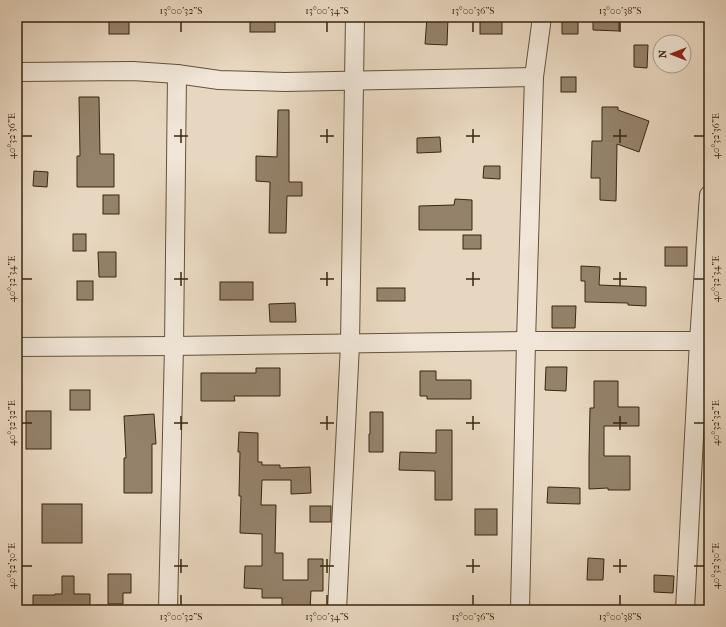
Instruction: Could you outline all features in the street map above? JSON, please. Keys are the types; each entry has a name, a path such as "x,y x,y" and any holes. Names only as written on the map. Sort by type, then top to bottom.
{"street":[{"path":"337,610 350,344 355,17"},
{"path":"520,610 534,77 542,17"},
{"path":"17,72 133,71 177,74 219,80 284,82 534,77"},
{"path":"168,610 174,346 177,74"},
{"path":"685,610 704,341 709,195"},
{"path":"17,347 526,341 704,341"}],"building":[{"path":"109,17 129,17 129,34 109,34"},
{"path":"250,17 275,17 275,32 250,32"},
{"path":"427,17 448,17 447,45 425,44"},
{"path":"593,17 619,17 619,31 593,30"},
{"path":"480,20 502,20 502,34 480,34"},
{"path":"562,20 578,21 578,34 562,34"},
{"path":"634,45 648,45 647,68 634,67"},
{"path":"561,77 576,77 576,92 561,92"},
{"path":"79,97 99,97 100,154 114,154 114,187 77,187 77,156 80,156"},
{"path":"602,107 618,107 618,110 649,121 639,152 617,144 616,201 600,200 600,178 591,178 592,141 602,141"},
{"path":"278,110 289,110 289,182 302,182 302,196 287,196 286,233 269,233 270,182 256,181 256,156 277,157"},
{"path":"440,137 441,152 417,153 417,138"},
{"path":"484,166 500,166 500,179 483,178"},
{"path":"34,171 48,172 47,187 33,186"},
{"path":"103,195 119,195 119,214 103,214"},
{"path":"455,199 472,200 472,230 419,230 419,206 454,205"},
{"path":"73,234 86,234 86,251 73,251"},
{"path":"463,235 481,235 481,249 463,249"},
{"path":"665,247 687,247 687,266 665,266"},
{"path":"98,252 116,252 116,277 99,277"},
{"path":"581,266 600,267 599,285 646,287 646,306 628,305 628,303 585,302 585,281 581,281"},
{"path":"77,281 93,281 93,300 77,300"},
{"path":"220,282 253,282 253,300 220,300"},
{"path":"377,288 405,288 405,301 377,301"},
{"path":"295,303 296,322 270,322 269,304"},
{"path":"552,306 576,306 575,328 552,328"},
{"path":"546,367 567,367 566,391 545,390"},
{"path":"256,368 280,368 280,396 234,396 235,401 201,401 201,373 256,373"},
{"path":"420,371 436,371 436,380 471,380 471,399 427,399 427,396 420,396"},
{"path":"594,381 618,381 618,407 639,407 639,426 604,426 604,456 630,456 630,490 608,490 608,488 589,489 590,408 594,408"},
{"path":"70,390 90,390 90,410 70,410"},
{"path":"26,411 51,411 51,449 26,449"},
{"path":"370,412 383,412 383,452 369,452"},
{"path":"154,414 156,444 152,444 152,493 124,493 124,458 126,458 124,416"},
{"path":"436,430 452,430 452,500 435,500 435,471 399,470 400,452 436,453"},
{"path":"239,432 258,433 258,462 262,462 262,465 280,465 280,468 310,467 311,493 291,494 291,480 262,480 261,505 276,505 275,553 283,553 283,580 308,580 308,559 323,559 323,591 311,591 310,610 282,610 282,598 262,598 262,589 244,588 245,566 262,566 262,534 240,533 241,496 239,496"},
{"path":"548,487 580,488 580,504 547,503"},
{"path":"42,504 82,504 82,543 42,543"},
{"path":"310,506 331,506 331,522 310,522"},
{"path":"475,509 497,509 497,535 475,535"},
{"path":"588,558 604,559 603,580 587,580"},
{"path":"108,574 131,574 131,593 123,593 123,604 108,604"},
{"path":"654,575 674,576 673,593 654,592"},
{"path":"62,576 74,576 74,594 90,594 90,610 33,610 33,595 62,594"}]}
